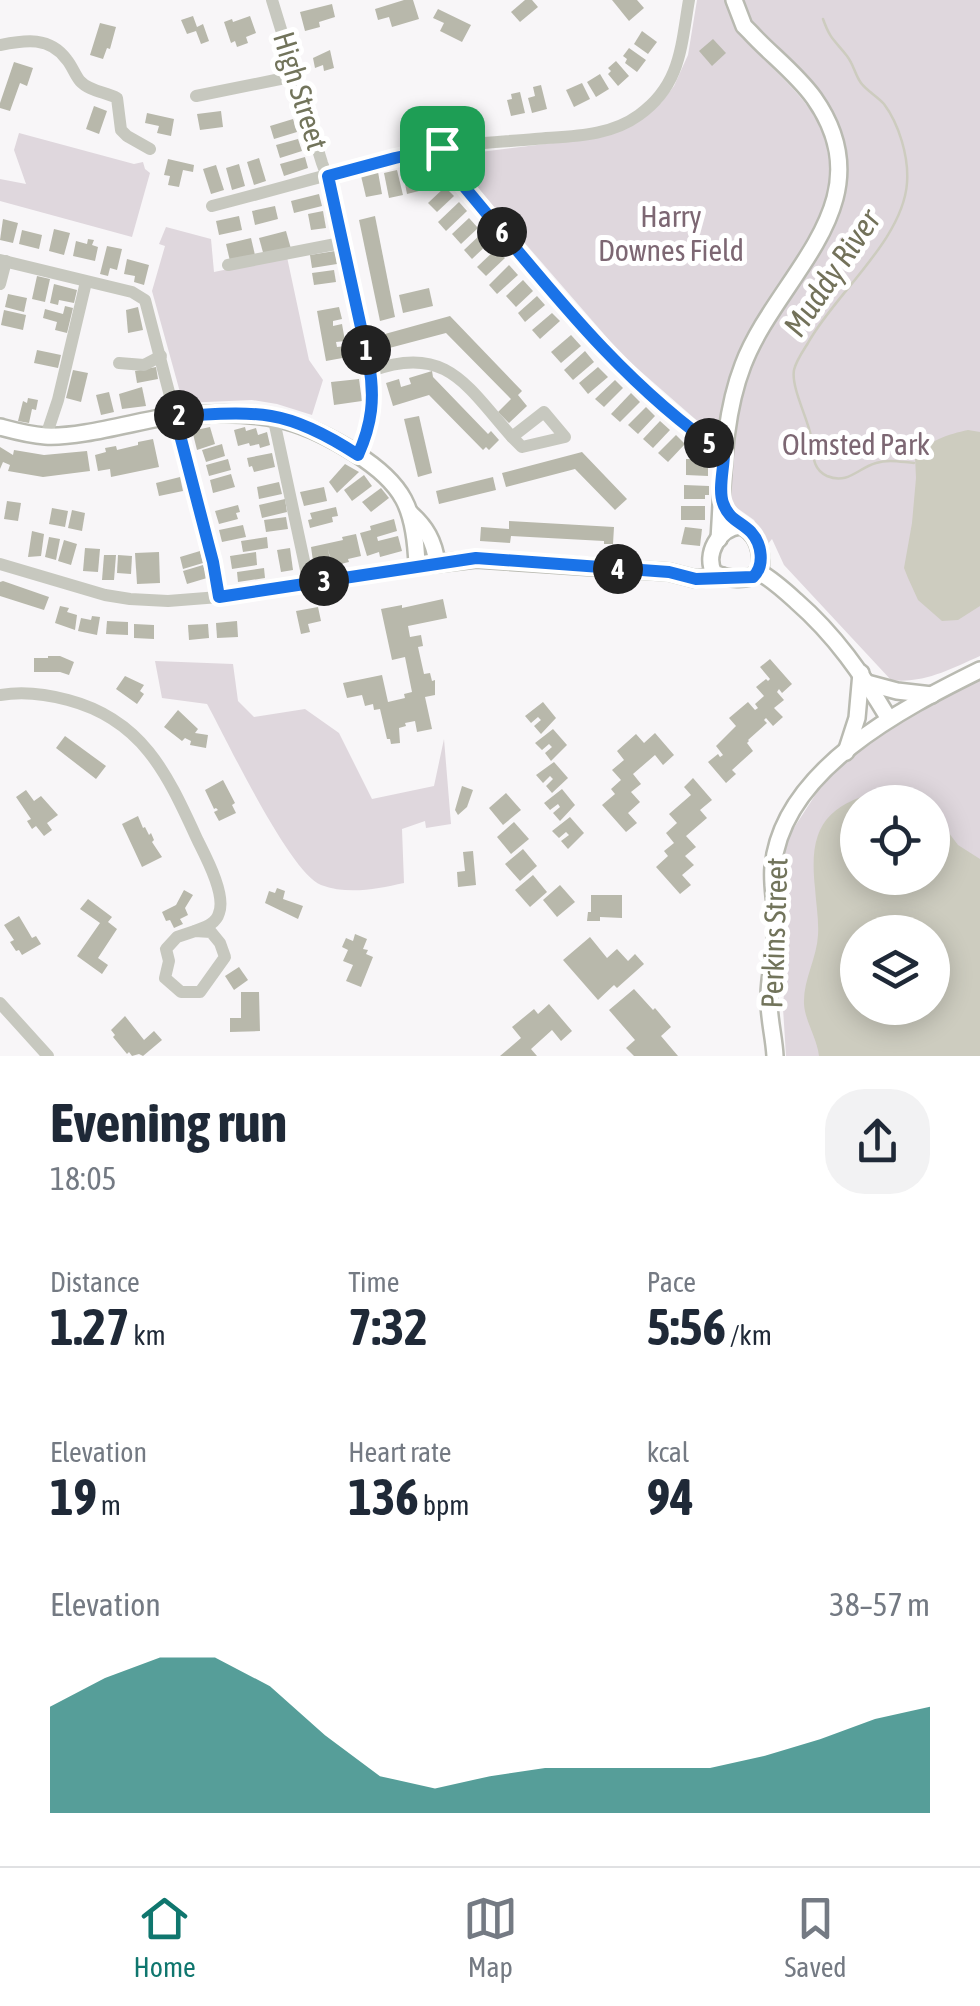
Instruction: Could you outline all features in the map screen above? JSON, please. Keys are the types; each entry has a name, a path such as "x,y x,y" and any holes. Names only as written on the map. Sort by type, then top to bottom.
{"main road":[{"path":"719,539 724,453 741,368 764,320 822,235 833,208 838,178 833,138 819,106 803,84 750,32 734,0"},
{"path":"0,427 46,436 175,416 273,416 327,436 382,471 398,487 410,513 417,566 472,559 669,572 696,579 747,578 759,572"},
{"path":"721,500 732,519 751,532 761,559 759,572"},
{"path":"410,513 432,539 438,563"},
{"path":"722,576 710,568 710,556 729,528 740,526"},
{"path":"432,539 472,559"},
{"path":"669,572 698,564 710,556"},
{"path":"759,572 772,579 825,628 864,678 888,719"},
{"name":"Perkins Street","path":"776,1056 768,993 776,935 773,867 779,840 795,805 846,752 888,719 980,670"},
{"path":"864,678 897,690 932,695"},
{"path":"846,752 864,678"}],"street":[{"name":"High Street","path":"272,0 332,187 370,371 372,417 358,455"},
{"path":"212,206 442,148 609,131 636,118 663,94 683,44 689,0"},
{"path":"0,45 28,40 54,46 81,82 117,98 121,130 150,149"},
{"path":"196,96 295,76"},
{"path":"442,148 462,184 618,364 690,430 724,453"},
{"path":"228,264 341,242"},
{"path":"0,284 3,261 132,292 145,300 219,597"},
{"path":"46,436 86,282"},
{"path":"119,363 144,365 161,356"},
{"path":"370,371 413,362 445,368 469,388 512,437"},
{"path":"273,416 310,584"},
{"path":"0,564 130,599 168,601 219,597 417,566"},
{"path":"0,696 26,693 100,711 147,747 163,770 218,889 221,910 216,920 177,937 166,948 169,962 165,978 182,992 200,992 225,958 212,932 196,931"},
{"path":"0,1003 48,1056"}],"green space":[{"name":"Harry Downes Field","path":"697,0 727,0 746,38 802,99 824,135 834,183 811,245 749,333 734,367 718,427 710,432 623,356 457,165 464,154 586,139 661,103 688,55"},
{"name":"Olmsted Park","path":"740,0 980,0 980,656 926,678 891,680 784,565 772,539 767,545 754,520 728,498 744,371 769,323 823,245 836,216 836,127 830,113 810,83 757,32"},
{"path":"19,133 134,164 143,162 150,173 132,237 0,201 0,179 26,184 14,150"},
{"path":"166,227 211,239 214,272 287,257 309,360 323,380 312,415 252,400 183,403 152,291 165,246 159,244"},
{"path":"155,661 233,664 238,701 254,717 305,709 339,733 372,799 434,786 444,739 451,824 426,828 425,821 402,829 404,883 352,890 321,885 308,875 276,832 207,704 162,698"},
{"path":"980,680 980,1056 786,1056 783,1008 788,929 783,858 790,834 821,786 858,749 914,713"}],"shaded area":[{"path":"968,430 980,432 980,606 958,620 942,621 918,600 904,568 912,523 915,457 932,442"},
{"path":"840,808 840,895 950,895 950,834 958,845 980,859 980,1056 819,1056 804,1004 818,935 815,848 826,820"}],"building":[{"path":"413,0 419,19 392,27 389,17 378,20 375,9"},
{"path":"525,0 532,0 538,7 520,22 511,12"},
{"path":"612,0 637,0 644,8 629,21"},
{"path":"332,4 335,17 305,31 300,12"},
{"path":"438,9 471,25 462,42 440,31 444,23 433,18"},
{"path":"193,16 197,27 203,24 209,41 201,44 196,31 187,34 181,20"},
{"path":"250,16 256,33 246,37 248,43 237,47 235,41 231,43 224,22"},
{"path":"100,23 116,27 103,59 90,55"},
{"path":"642,31 657,42 648,54 634,44"},
{"path":"713,39 726,53 712,66 699,51"},
{"path":"629,48 646,60 637,72 625,63 627,59 623,56"},
{"path":"330,50 334,68 315,68 313,58"},
{"path":"616,61 629,76 618,86 608,74 608,68"},
{"path":"14,62 33,68 27,86 20,83 10,111 0,108 0,103"},
{"path":"600,74 609,89 596,97 587,82"},
{"path":"582,83 590,99 574,107 566,90"},
{"path":"541,85 547,109 532,113 528,98 535,96 533,87"},
{"path":"520,92 525,113 511,116 507,100 512,99 511,94"},
{"path":"94,106 107,111 99,134 86,129"},
{"path":"221,111 223,127 200,130 197,114"},
{"path":"147,113 174,119 171,136 157,133 159,126 145,123"},
{"path":"293,119 297,132 274,139 270,126"},
{"path":"438,120 439,133 419,136 418,123"},
{"path":"298,139 302,151 280,158 276,145"},
{"path":"305,157 308,168 284,176 280,164"},
{"path":"259,158 266,181 254,185 247,162"},
{"path":"168,159 194,165 193,172 183,170 179,187 168,185 170,176 164,175"},
{"path":"239,164 245,186 232,190 226,168"},
{"path":"421,164 424,178 417,179 419,191 407,194 402,168"},
{"path":"216,165 224,190 211,194 203,169"},
{"path":"397,170 403,195 389,198 384,173"},
{"path":"378,172 382,194 366,197 361,176"},
{"path":"445,187 454,196 437,212 428,203"},
{"path":"319,194 322,206 294,213 291,201"},
{"path":"459,202 467,211 446,231 438,222"},
{"path":"275,206 278,219 255,225 252,211"},
{"path":"323,211 326,228 311,230 308,214"},
{"path":"239,216 242,230 219,235 216,221"},
{"path":"375,216 395,317 380,321 359,220"},
{"path":"469,218 478,228 461,244 452,234"},
{"path":"3,219 18,223 13,243 0,240"},
{"path":"54,229 70,233 64,255 49,251"},
{"path":"22,230 42,235 39,249 19,244"},
{"path":"286,231 291,249 264,256 259,238"},
{"path":"483,232 491,241 472,259 464,250"},
{"path":"251,238 255,255 230,261 226,244"},
{"path":"88,239 98,247 95,261 73,256 76,241 87,244"},
{"path":"107,246 122,249 117,270 110,268 108,276 100,274"},
{"path":"496,249 505,258 486,276 477,267"},
{"path":"335,251 337,264 312,268 310,255"},
{"path":"127,259 149,265 144,285 134,282 135,276 124,274"},
{"path":"509,265 518,275 497,294 489,285"},
{"path":"334,270 336,282 314,285 312,273"},
{"path":"37,276 50,279 45,302 32,299"},
{"path":"523,280 533,291 516,307 506,296"},
{"path":"54,284 77,290 74,303 50,303"},
{"path":"429,288 433,306 403,313 399,295"},
{"path":"8,294 27,298 24,312 5,307"},
{"path":"537,296 545,305 525,322 518,313"},
{"path":"65,306 73,308 67,333 55,330 57,322 43,318 45,309 63,314"},
{"path":"138,307 143,330 128,333 126,310"},
{"path":"339,307 342,319 333,321 333,326 342,324 345,341 336,342 337,347 346,346 348,357 326,361 317,311"},
{"path":"4,310 26,315 23,330 1,325"},
{"path":"552,313 560,321 540,339 532,330"},
{"path":"450,316 522,391 518,395 527,406 509,423 498,412 511,399 446,333 378,351 374,337"},
{"path":"571,335 581,346 561,363 551,352"},
{"path":"37,350 61,355 58,368 34,363"},
{"path":"585,351 594,362 573,380 564,370"},
{"path":"156,367 158,379 137,383 135,371"},
{"path":"598,367 608,377 588,394 579,383"},
{"path":"73,370 88,373 81,402 66,398"},
{"path":"432,371 433,377 488,434 491,431 499,440 489,450 483,450 429,395 393,406 386,383 399,379 401,387 411,384 409,378"},
{"path":"359,379 362,401 334,405 331,382"},
{"path":"615,380 623,388 604,407 595,399"},
{"path":"142,387 146,406 122,409 119,394"},
{"path":"109,392 114,412 101,415 96,395"},
{"path":"631,393 640,402 620,422 611,414"},
{"path":"28,398 38,400 36,410 32,409 29,423 18,421 23,401 27,403"},
{"path":"646,407 655,416 638,434 628,425"},
{"path":"419,416 432,473 418,477 404,419"},
{"path":"660,421 670,430 653,448 643,439"},
{"path":"210,427 215,444 197,450 193,434"},
{"path":"245,427 246,431 256,428 258,435 267,432 270,445 238,446 234,430"},
{"path":"676,435 685,444 668,462 658,453"},
{"path":"153,439 159,467 111,477 110,469 98,471 95,455 106,452 105,448 116,446 117,450"},
{"path":"222,444 225,456 206,462 202,450"},
{"path":"0,447 13,455 14,450 44,455 87,451 90,471 43,477 8,471 10,465 3,462 0,469"},
{"path":"582,452 627,499 615,510 575,469 506,487 502,473"},
{"path":"272,453 275,467 254,472 249,467 247,458"},
{"path":"228,459 231,470 209,476 206,465"},
{"path":"686,459 708,459 708,476 686,475"},
{"path":"345,464 359,472 337,493 329,482"},
{"path":"231,474 235,487 213,493 210,480"},
{"path":"364,475 372,486 352,501 344,490"},
{"path":"180,477 183,491 159,496 156,483"},
{"path":"493,477 496,490 439,504 436,491"},
{"path":"279,482 282,494 259,499 257,487"},
{"path":"684,485 709,486 709,495 705,499 684,499"},
{"path":"324,487 327,501 304,506 300,492"},
{"path":"381,488 389,498 371,512 362,502"},
{"path":"285,499 287,512 262,518 259,505"},
{"path":"7,501 21,503 18,521 4,519"},
{"path":"238,505 238,519 219,524 215,511"},
{"path":"681,506 705,506 705,520 681,520"},
{"path":"336,507 338,516 332,517 333,522 310,528 310,513"},
{"path":"52,508 68,511 65,527 49,524"},
{"path":"72,510 85,513 82,531 68,528"},
{"path":"286,517 288,529 266,532 264,520"},
{"path":"394,519 397,531 377,537 378,541 398,536 402,551 367,556 360,533"},
{"path":"509,521 614,527 613,544 511,536 510,543 480,541 481,527 509,529"},
{"path":"243,525 246,537 222,542 219,530"},
{"path":"685,527 702,529 700,546 681,544"},
{"path":"32,531 44,534 41,556 28,557"},
{"path":"356,534 361,556 332,566 328,549 331,565 314,568 311,547"},
{"path":"49,537 60,539 56,560 45,557"},
{"path":"267,537 268,548 243,552 241,541"},
{"path":"64,540 77,544 71,565 58,561"},
{"path":"85,548 100,549 98,572 83,571"},
{"path":"290,548 293,570 281,572 277,550"},
{"path":"200,551 203,563 183,569 180,557"},
{"path":"159,552 160,583 137,584 135,553"},
{"path":"256,552 257,565 232,569 230,556"},
{"path":"104,555 116,555 114,580 102,580"},
{"path":"118,555 132,556 131,574 117,573"},
{"path":"203,565 207,578 187,584 183,571"},
{"path":"264,568 265,578 238,582 237,572"},
{"path":"3,581 49,597 44,610 0,596"},
{"path":"443,599 447,618 408,626 410,637 421,635 423,646 418,647 424,674 430,673 432,681 435,680 435,695 425,697 432,729 417,732 415,721 405,723 399,728 400,743 391,744 380,709 374,710 373,704 365,706 362,695 347,698 343,683 382,675 388,702 405,698 404,694 412,692 405,657 392,660 381,609"},
{"path":"60,606 77,615 75,630 55,623"},
{"path":"318,607 321,621 308,624 310,632 301,634 296,611"},
{"path":"92,616 100,617 97,635 78,631 81,618 91,620"},
{"path":"107,621 128,622 128,635 106,634"},
{"path":"237,621 238,637 217,638 216,623"},
{"path":"134,624 154,625 154,639 134,638"},
{"path":"208,624 209,638 189,640 188,625"},
{"path":"48,656 74,662 69,675 34,672 34,658"},
{"path":"770,659 792,684 782,693 779,689 777,692 784,700 774,708 783,717 773,726 764,720 767,723 748,740 753,751 732,770 736,774 726,783 708,762 718,754 723,755 716,746 736,726 729,718 748,702 755,710 758,708 755,704 764,696 756,687 770,679 760,667"},
{"path":"125,676 144,685 140,691 144,694 137,704 116,689"},
{"path":"543,702 556,718 541,734 534,726 541,720 538,717 531,723 525,716"},
{"path":"178,710 198,729 195,733 208,735 206,748 190,745 191,741 185,738 182,741 164,727"},
{"path":"553,729 567,745 551,761 545,753 552,747 549,744 542,750 535,743"},
{"path":"655,733 674,755 663,765 655,755 633,774 641,784 631,792 640,802 628,813 637,823 626,832 602,805 615,794 611,789 621,780 612,770 624,760 617,751 636,734 644,743"},
{"path":"65,736 106,766 96,779 56,748"},
{"path":"554,762 568,778 552,793 546,786 553,779 550,776 543,783 536,775"},
{"path":"693,778 712,800 700,810 707,818 686,836 696,847 685,856 694,865 682,875 691,885 680,894 656,867 668,856 664,851 674,843 666,833 677,823 669,814 691,795 684,787"},
{"path":"223,780 236,813 219,821 214,812 218,810 205,790"},
{"path":"462,786 473,790 467,807 458,815 455,810"},
{"path":"562,789 575,805 560,821 553,813 560,807 558,804 550,810 544,803"},
{"path":"26,790 34,801 41,796 58,815 47,823 52,830 44,836 36,826 32,829 27,821 31,819 16,797"},
{"path":"506,793 521,810 503,825 489,808"},
{"path":"138,816 162,857 142,867 122,824"},
{"path":"570,817 584,833 568,849 561,841 569,835 566,832 559,838 552,831"},
{"path":"514,822 529,839 511,854 497,837"},
{"path":"523,849 537,866 520,881 505,864"},
{"path":"473,851 476,885 458,887 457,872 465,871 463,852"},
{"path":"533,875 547,892 530,907 515,890"},
{"path":"560,885 575,902 557,917 543,900"},
{"path":"277,888 285,891 283,899 303,906 298,919 265,903 269,891 275,893"},
{"path":"184,890 193,895 185,908 188,915 180,919 183,924 174,928 162,912 176,905"},
{"path":"591,895 622,895 622,918 587,921"},
{"path":"88,899 112,917 108,922 117,929 98,958 108,965 102,974 77,956 100,923 80,909"},
{"path":"19,916 32,938 36,936 41,944 22,955 10,942 14,940 4,925"},
{"path":"355,934 367,939 363,949 373,957 361,987 346,981 353,965 343,961 348,950 342,947 346,938 353,941"},
{"path":"590,937 607,958 617,949 628,961 635,954 644,964 598,1000 563,960"},
{"path":"239,967 248,980 234,990 225,976"},
{"path":"634,989 671,1027 661,1036 678,1056 634,1056 626,1048 635,1040 609,1010"},
{"path":"241,992 259,992 260,1031 230,1032 230,1018 241,1018"},
{"path":"549,1004 572,1031 561,1041 552,1030 531,1049 537,1056 500,1056 521,1038 512,1027 534,1009 538,1014"},
{"path":"125,1016 144,1040 154,1031 162,1040 143,1056 127,1054 111,1030"}],"waterway":[{"name":"Muddy River","path":"823,19 861,83 884,104 894,121 905,152 907,183 894,225 800,356 794,370 795,385 815,464 822,473 841,478 881,462 914,463"}],"route":[{"path":"442,148 462,184 618,364 690,430 724,453 721,500 732,519 754,538 762,565 753,577 696,579 669,572 476,558 219,597 175,416 273,416 327,436 358,455 368,434 373,392 328,176 442,148"}]}
